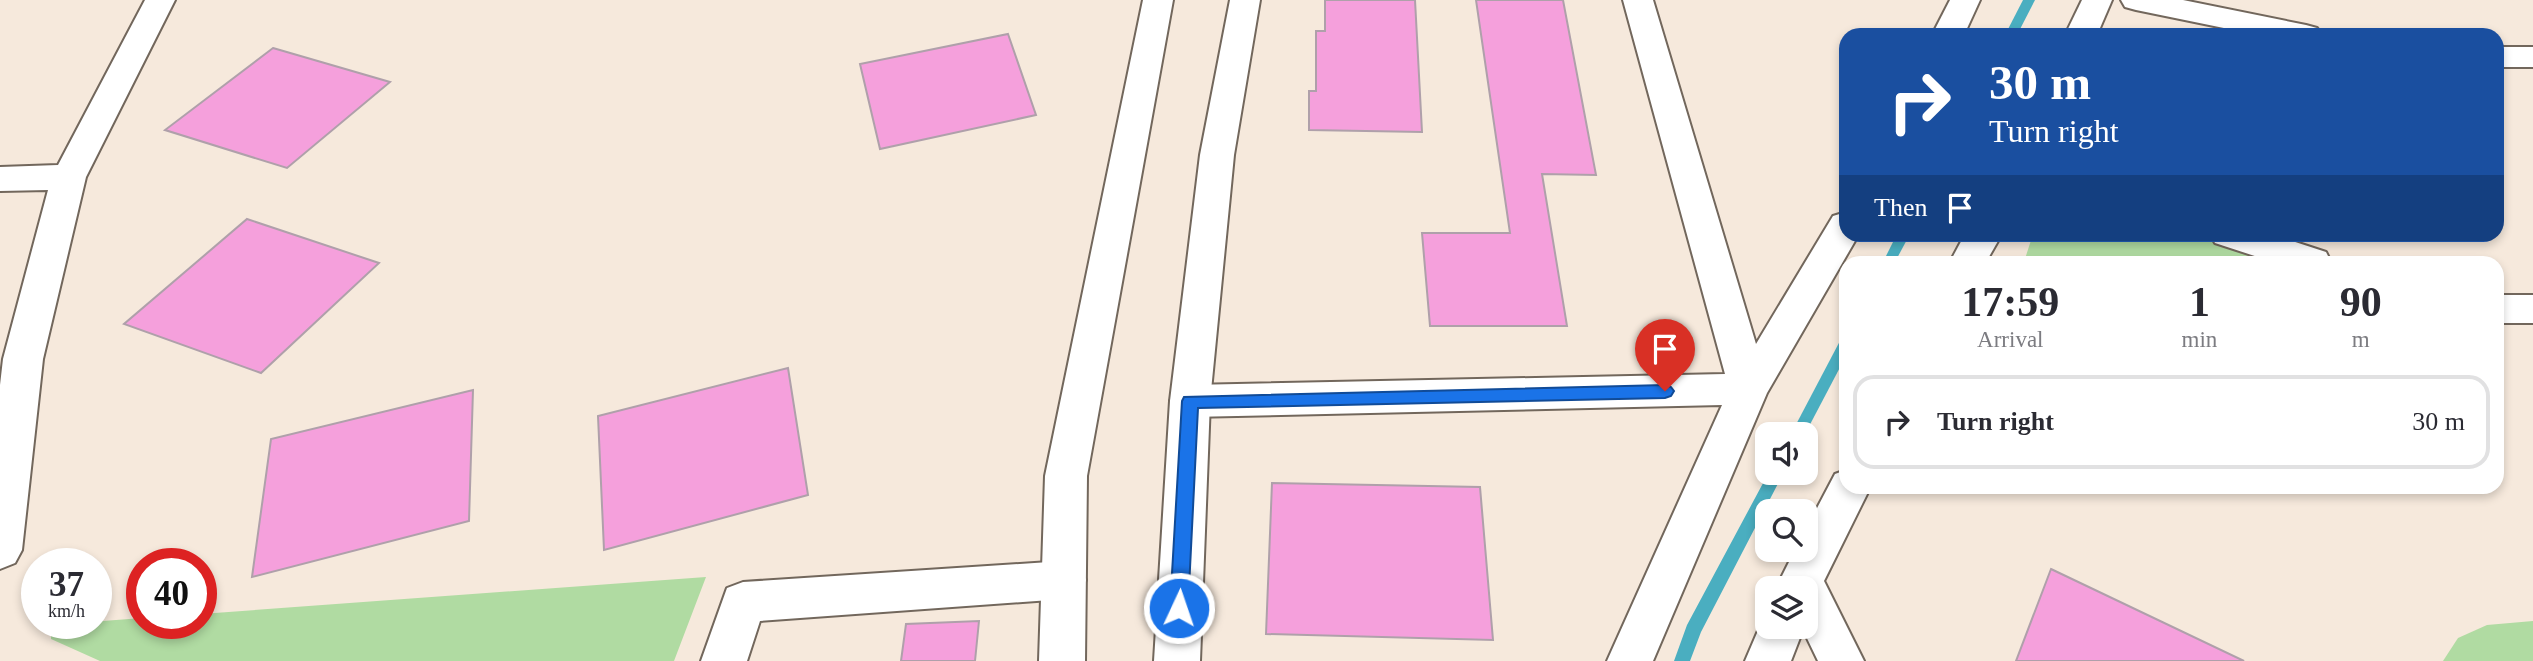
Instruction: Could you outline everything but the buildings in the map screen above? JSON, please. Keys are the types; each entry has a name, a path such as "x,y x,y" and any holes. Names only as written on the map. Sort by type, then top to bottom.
{"street":[{"path":"0,550 23,359 69,177 160,0"},
{"path":"1062,661 1066,476 1158,0"},
{"path":"1177,661 1190,401 1216,155 1245,0"},
{"path":"1638,0 1749,389"},
{"path":"1951,28 1965,0"},
{"path":"2084,28 2097,0"},
{"path":"2136,0 2272,28"},
{"path":"2504,57 2533,57"},
{"path":"0,179 69,177"},
{"path":"1630,661 1749,389 1839,237"},
{"path":"2252,242 2295,256"},
{"path":"2504,309 2533,309"},
{"path":"1190,401 1749,389"},
{"path":"1808,576 1846,494"},
{"path":"724,661 743,602 1064,580"},
{"path":"1818,616 1841,661"},
{"path":"1768,661 1777,639"}],"green space":[{"path":"2030,242 2214,242 2258,256 2026,256"},
{"path":"706,577 674,661 100,661 51,639 112,639 112,620 126,619 126,639 217,639 217,613"},
{"path":"2533,621 2533,661 2443,661 2458,638 2487,625"}],"waterway":[{"path":"2015,28 2029,0"},
{"path":"1892,256 1900,242"},
{"path":"1804,422 1839,356"},
{"path":"1682,661 1693,630 1770,485"}],"route":[{"path":"1179,608 1190,401 1665,391"}]}
